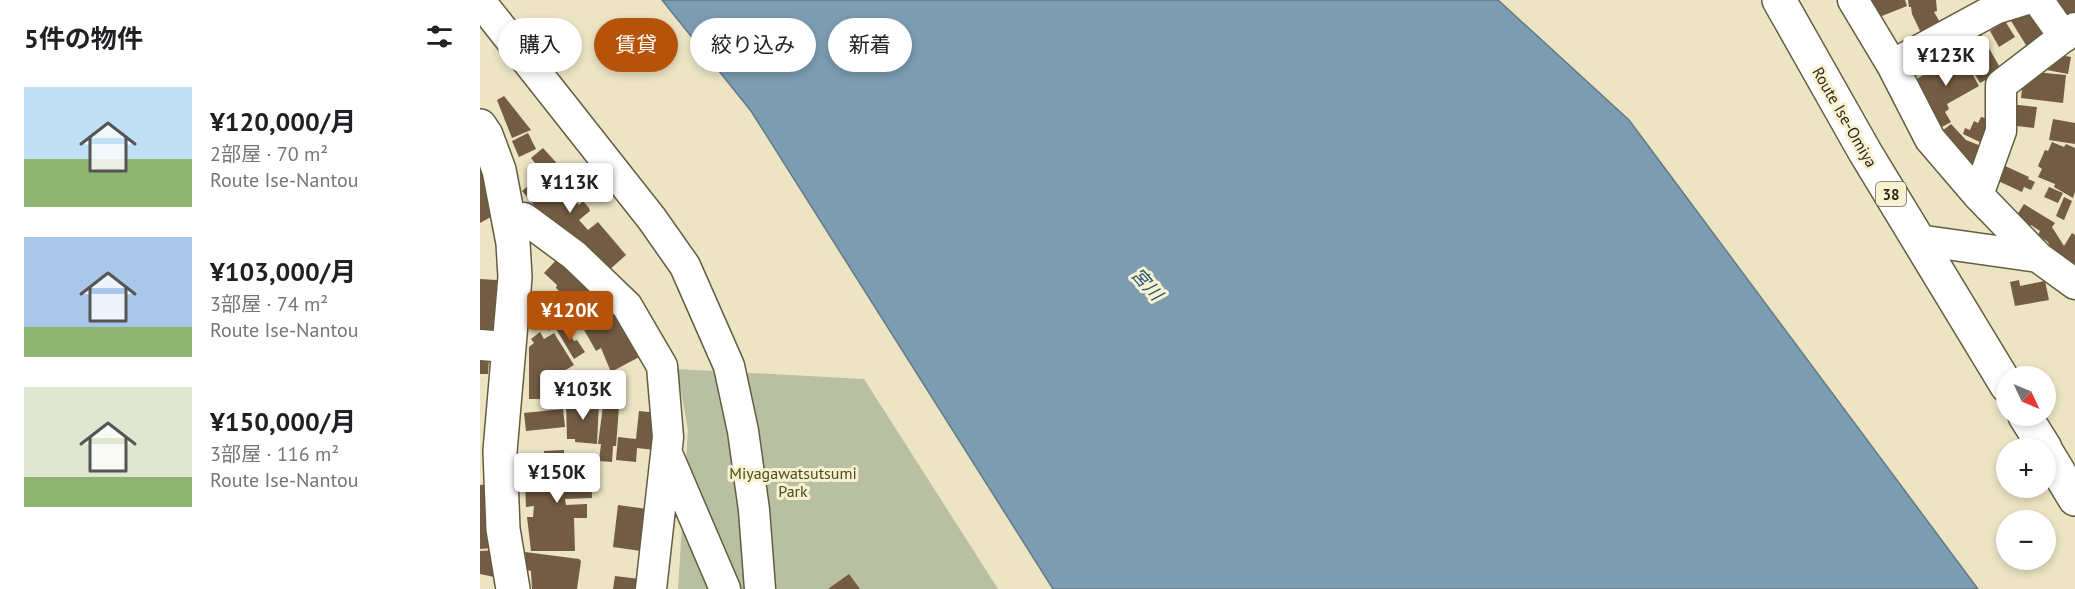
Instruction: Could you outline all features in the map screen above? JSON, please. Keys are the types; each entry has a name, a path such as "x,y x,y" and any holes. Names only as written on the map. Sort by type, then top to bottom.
{"main road":[{"name":"Route Ise-Omiya","path":"1779,0 1865,152 1996,368"},
{"path":"480,126 486,135 499,170 513,243 515,277 494,346 501,423 500,489 503,529 513,589"},
{"path":"2056,468 2075,499"}],"street":[{"path":"1853,0 1892,65 1930,139 1978,195 2037,257 2075,284"},
{"path":"1892,65 1995,9 2024,0"},
{"path":"1978,195 2001,131 2001,85 2069,32 2038,0"},
{"path":"480,1 652,219 685,266 729,366 743,430 754,510 760,589"},
{"path":"524,218 574,255 627,306 662,366 668,437 651,589"},
{"path":"1918,240 2037,257"},
{"path":"667,454 725,589"}],"green space":[{"name":"Miyagawatsutsumi Park","path":"677,369 864,379 998,589 678,589 688,430"}],"water":[{"name":"宮川","path":"662,0 1498,0 1629,120 1978,589 1053,589 751,111 720,72 816,72 816,18 690,18 690,35"}],"building":[{"path":"1864,0 1905,0 1907,6 1877,18"},
{"path":"1908,0 1936,0 1937,11 1934,12 1941,24 1922,35"},
{"path":"2052,0 2075,0 2075,17 2062,25"},
{"path":"2033,3 2052,37 2029,50 2008,16"},
{"path":"2005,21 2015,37 1999,47 1990,31"},
{"path":"1978,29 2002,71 1980,83 1969,64 1973,61 1961,38"},
{"path":"1961,54 1979,86 1947,104 1949,109 1945,112 1951,122 1940,128 1913,81"},
{"path":"2054,54 2071,57 2068,74 2036,68"},
{"path":"2024,71 2066,75 2063,103 2021,98"},
{"path":"504,96 531,130 512,138 497,100"},
{"path":"2010,104 2037,107 2034,128 2008,125"},
{"path":"1996,110 1984,144 1963,134 1965,128 1970,130 1974,121 1978,123 1981,117 1985,118 1986,113"},
{"path":"2053,119 2075,123 2075,144 2049,140"},
{"path":"1951,124 1966,140 1981,146 1974,174 1942,131"},
{"path":"528,133 536,149 519,157 512,141"},
{"path":"2052,142 2064,147 2066,144 2075,148 2073,198 2054,187 2055,184 2038,177 2042,169 2038,166 2045,150 2048,151"},
{"path":"543,148 562,169 559,172 572,187 568,191 579,205 583,201 589,208 590,211 579,220 588,230 598,222 626,255 608,271 561,236 522,191 534,181 537,184 546,177 531,158"},
{"path":"480,161 498,213 480,223"},
{"path":"2003,165 2035,182 2031,190 2024,187 2022,192 1996,180"},
{"path":"2049,187 2063,193 2058,203 2044,197"},
{"path":"2064,197 2072,201 2064,220 2056,216"},
{"path":"2024,204 2055,223 2052,227 2064,246 2072,233 2075,235 2075,266 2054,256 2048,242 2038,235 2040,231 2031,225 2029,228 2015,218"},
{"path":"560,256 594,287 580,302 568,292 564,296 556,288 557,285 544,273"},
{"path":"480,279 497,280 493,330 480,329"},
{"path":"2019,280 2020,286 2045,281 2049,300 2015,306 2010,282"},
{"path":"591,302 596,311 605,305 611,314 615,312 625,334 628,338 632,336 643,355 611,372 601,348 596,351 575,314"},
{"path":"538,306 557,323 549,331 531,315"},
{"path":"563,324 574,341 577,340 585,352 574,359 556,329"},
{"path":"540,332 544,339 554,333 574,365 554,377 554,399 529,399 529,347 534,343 531,339"},
{"path":"480,359 489,359 488,374 480,374"},
{"path":"568,374 569,378 578,374 584,392 563,400 555,379"},
{"path":"584,399 599,402 597,444 567,439 566,401"},
{"path":"603,406 619,407 616,446 613,446 612,462 599,461 601,444 598,444"},
{"path":"563,409 565,427 526,431 524,413"},
{"path":"639,411 658,413 655,450 637,448 636,462 616,460 618,437 636,439"},
{"path":"564,450 564,467 591,466 592,498 565,499 566,505 587,504 587,518 574,518 575,551 531,551 527,517 533,517 534,506 526,507 525,483 548,483 547,471 544,471 544,451"},
{"path":"490,484 494,548 480,549 480,485"},
{"path":"618,505 647,509 641,551 613,547"},
{"path":"496,550 499,578 480,574 480,551"},
{"path":"525,552 579,559 581,561 577,589 532,589 531,571 527,570"},
{"path":"849,574 860,589 828,589"},
{"path":"615,576 640,579 639,589 613,589"}]}
